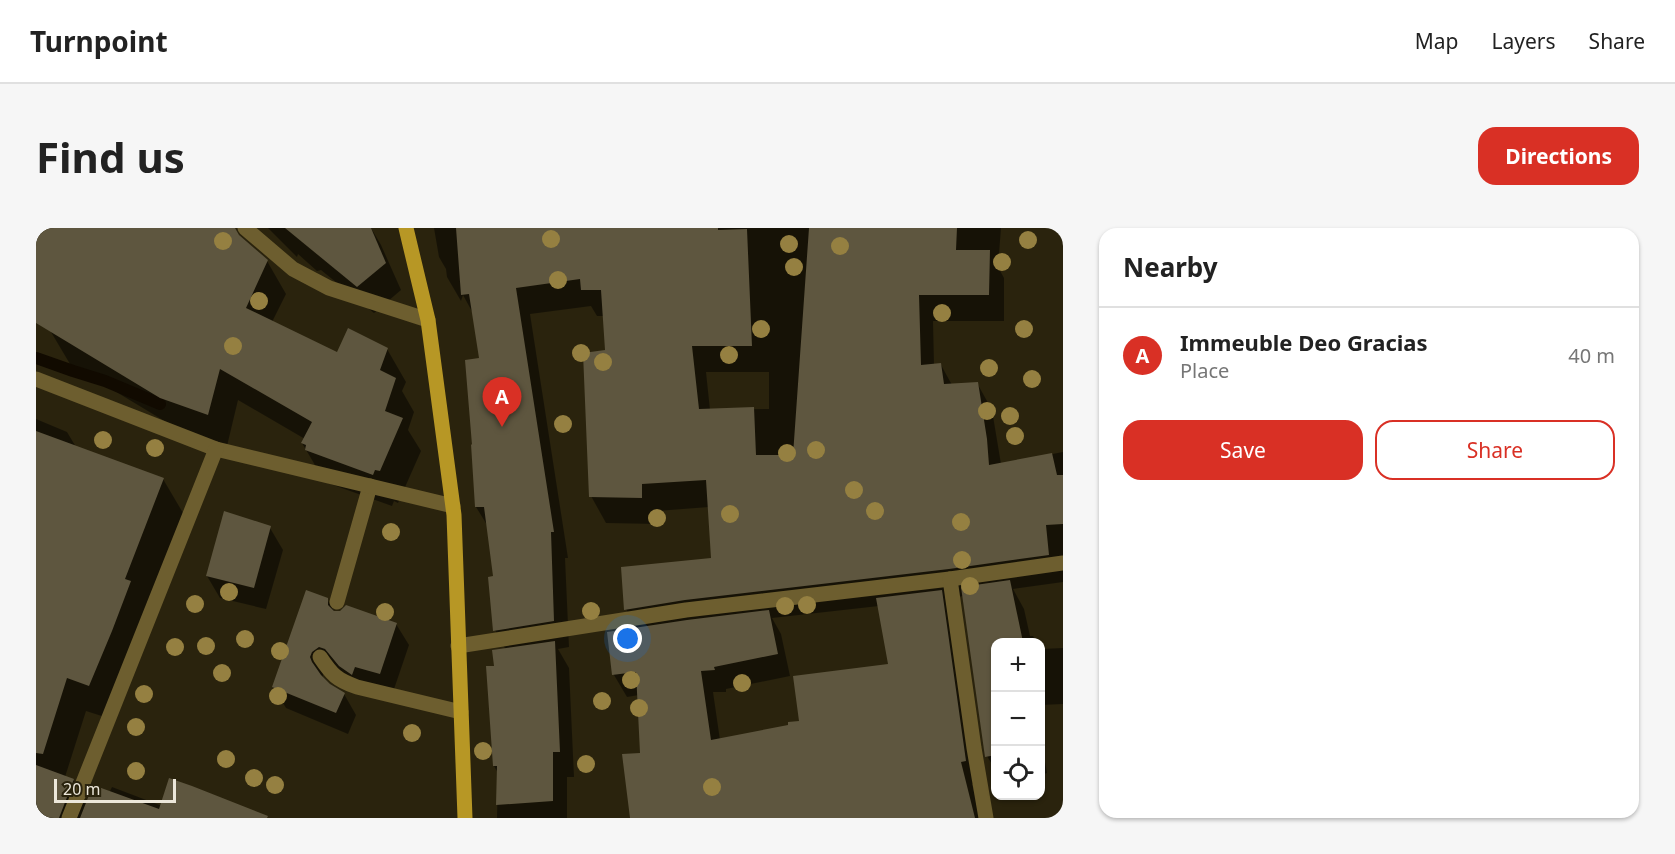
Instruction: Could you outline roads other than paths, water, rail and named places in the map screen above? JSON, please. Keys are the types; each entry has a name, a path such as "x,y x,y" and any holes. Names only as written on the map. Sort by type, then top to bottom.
{"main road":[{"path":"406,228 428,320 453,506 465,818"}],"street":[{"path":"245,228 293,269 329,288 428,320"},
{"path":"36,379 216,449 453,506"},
{"path":"69,818 216,449"},
{"path":"337,602 370,486"},
{"path":"458,646 686,610 950,579 1063,563"},
{"path":"950,579 986,818"},
{"path":"320,657 331,674 341,681 357,687 461,712"}],"waterway":[{"path":"36,358 105,381 160,404"}],"place":[{"name":"Immeuble Deo Gracias","path":"502,427"}]}
